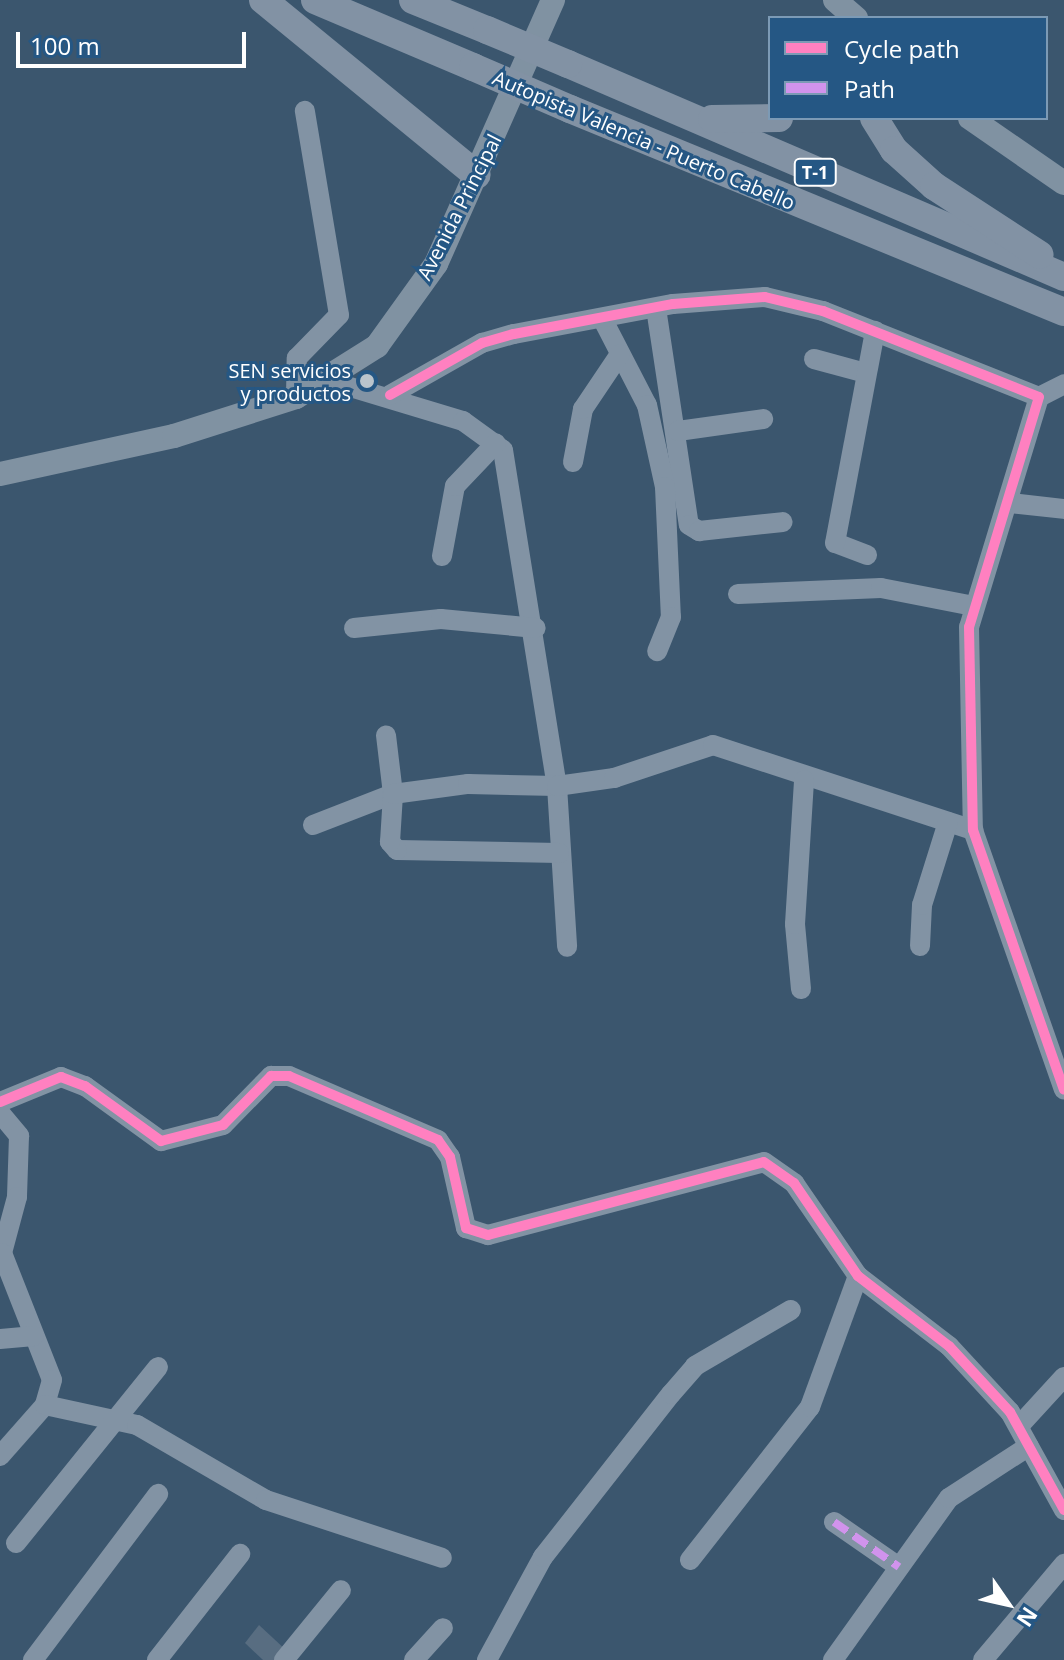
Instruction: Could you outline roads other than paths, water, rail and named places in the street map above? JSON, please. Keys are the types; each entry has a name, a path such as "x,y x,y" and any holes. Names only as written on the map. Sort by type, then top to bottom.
{"highway":[{"path":"263,0 468,177"},
{"name":"Autopista Valencia - Puerto Cabello","path":"315,0 570,109 1064,312"},
{"name":"Autopista Valencia - Puerto Cabello","path":"413,0 1064,277"},
{"path":"667,107 733,122 768,119"},
{"path":"875,120 894,150 934,186 1064,270"}],"main road":[{"name":"Avenida Principal","path":"0,474 174,436 296,397 377,346 436,264 468,177 553,0"},
{"path":"835,0 854,16"},
{"path":"973,120 1064,183"}],"street":[{"path":"296,397 297,358 339,315 305,111"},
{"path":"390,395 482,343 656,308 791,299 1039,397"},
{"path":"656,308 693,530 783,522"},
{"path":"602,318 647,405 665,487 671,617 657,651"},
{"path":"867,555 835,543 875,331"},
{"path":"573,462 583,409 620,354"},
{"path":"814,359 866,373"},
{"path":"327,380 390,395 463,421 496,443 510,471 536,628 557,786 567,947"},
{"path":"1064,384 1039,397 1010,503 974,606 973,830 1061,1066 1064,1090"},
{"path":"678,431 763,419"},
{"path":"442,556 455,486 496,443"},
{"path":"1010,503 1064,509"},
{"path":"738,594 881,588 974,606"},
{"path":"354,628 441,619 536,628"},
{"path":"386,735 393,794 390,842 397,850 559,853"},
{"path":"313,825 393,794 468,784 557,786 614,778 713,745 804,780 973,830"},
{"path":"801,989 795,924 804,780"},
{"path":"920,946 922,905 948,822"},
{"path":"0,1102 61,1077 85,1086 161,1141 223,1125 271,1076 289,1076 438,1140 450,1157 466,1228 488,1235 764,1162 789,1176 858,1276 949,1346 1020,1425 1064,1510"},
{"path":"0,1113 19,1136 17,1197 2,1253 52,1380 45,1405 0,1456"},
{"path":"690,1560 810,1407 858,1276"},
{"path":"487,1660 543,1557 695,1366 791,1310"},
{"path":"0,1339 34,1336"},
{"path":"16,1543 121,1420 158,1367"},
{"path":"1020,1425 1064,1377"},
{"path":"45,1405 121,1420 266,1500 442,1558"},
{"path":"833,1660 949,1498 1029,1446"},
{"path":"33,1660 158,1494"},
{"path":"834,1522 899,1567"},
{"path":"157,1660 240,1554"},
{"path":"983,1660 1064,1564"},
{"path":"284,1660 341,1590"},
{"path":"414,1660 443,1628"}],"place":[{"name":"SEN servicios y productos","path":"367,381"}]}
